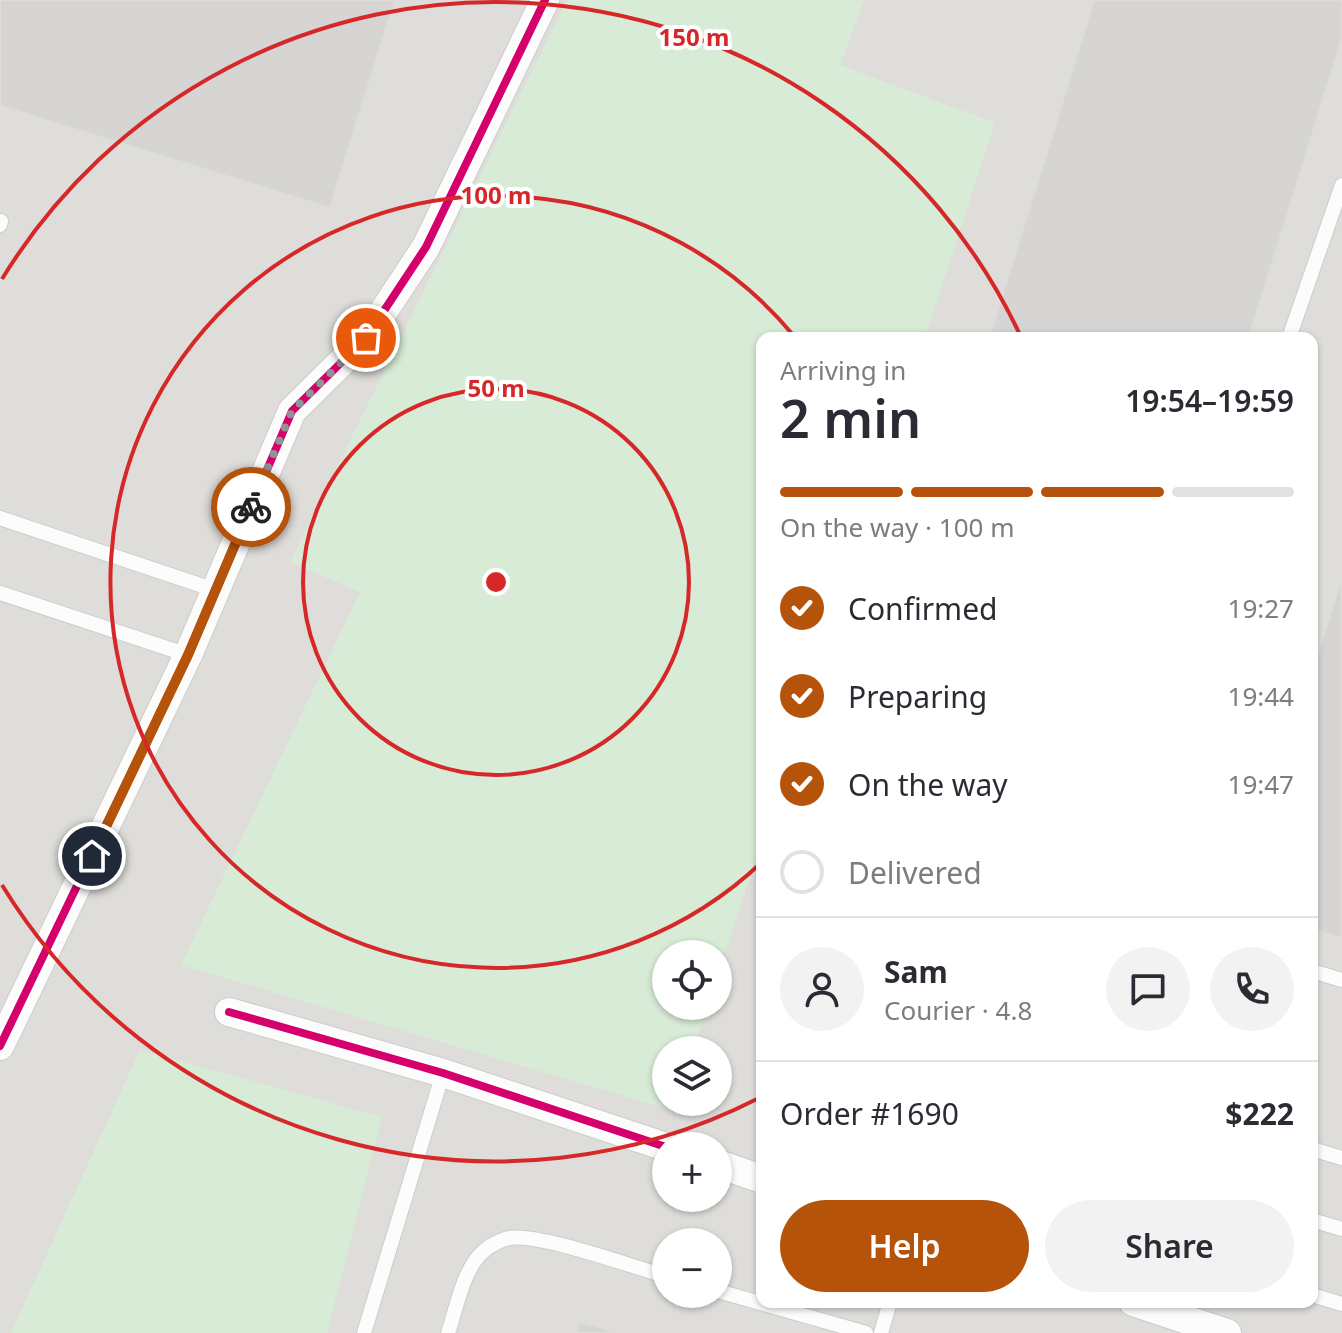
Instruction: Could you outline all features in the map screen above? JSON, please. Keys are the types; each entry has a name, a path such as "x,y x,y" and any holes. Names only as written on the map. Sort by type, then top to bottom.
{"street":[{"path":"0,1046 188,655 292,411 366,338 426,247 545,0"},
{"path":"229,1012 443,1073 652,1142"},
{"path":"732,1169 756,1177"},
{"path":"1151,1308 1227,1333"}],"lane":[{"path":"1291,332 1342,185"},
{"path":"0,518 215,590"},
{"path":"0,593 188,655"},
{"path":"1318,973 1342,980"},
{"path":"364,1333 443,1073"},
{"path":"1318,1151 1342,1158"},
{"path":"1318,1222 1342,1229"},
{"path":"448,1333 476,1260 487,1248 508,1238 541,1241 652,1272"},
{"path":"732,1295 756,1302"},
{"path":"1318,1297 1342,1304"},
{"path":"778,1308 866,1333"},
{"path":"881,1333 888,1308"}],"shaded area":[{"path":"0,0 1342,0 1342,1333 0,1333"}],"green space":[{"path":"567,0 864,0 840,65 995,123 927,332 756,332 756,857 729,940 652,940 652,1020 703,1020 698,1036 652,1036 652,1104 181,965 360,592 290,562"},
{"path":"140,1050 382,1117 327,1333 11,1333"}],"building":[{"path":"0,0 395,0 330,208 0,106"},
{"path":"1094,0 1342,0 1342,39 1251,332 991,332"},
{"path":"1342,576 1342,938 1318,931 1318,654"},
{"path":"579,1321 618,1333 575,1333"}],"cycle path":[{"path":"0,1046 188,655 292,411 366,338 426,247 545,0"},
{"path":"229,1012 443,1073 652,1142"}],"way so far":[{"path":"251,507 292,411 366,338"}],"route":[{"path":"92,856 188,655 251,507"}]}
